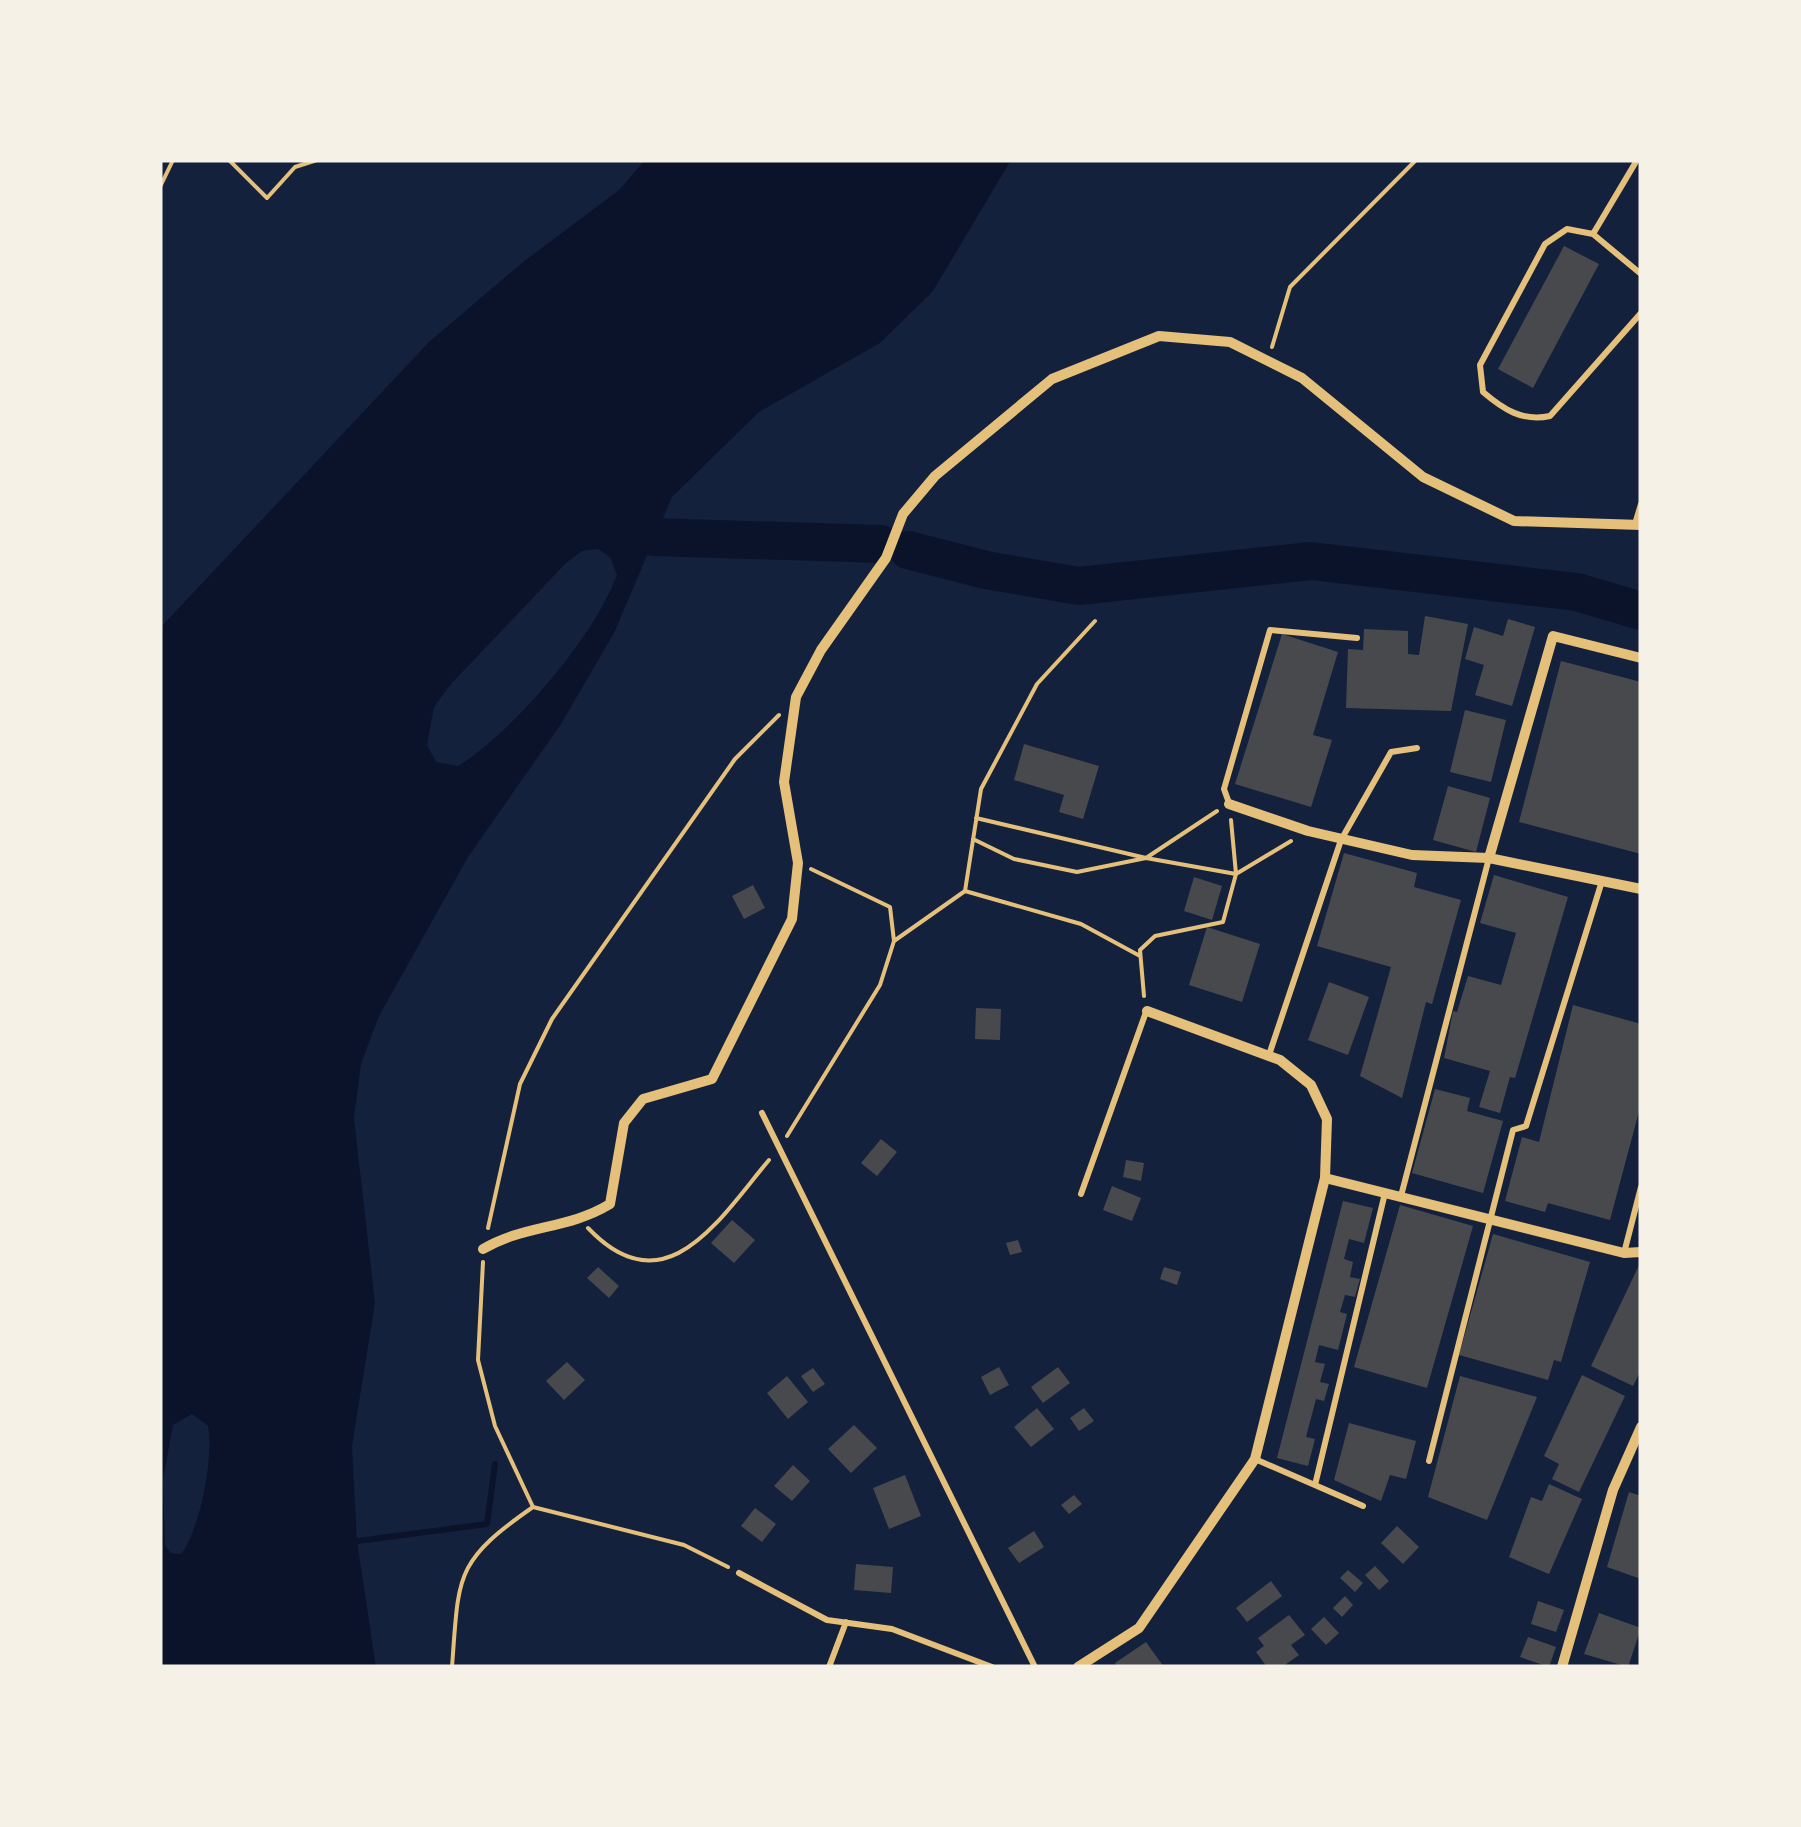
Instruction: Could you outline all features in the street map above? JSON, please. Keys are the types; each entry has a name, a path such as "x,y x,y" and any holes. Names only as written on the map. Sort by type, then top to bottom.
{"street":[{"path":"483,1249 508,1234 582,1221 610,1204 624,1123 643,1098 712,1079 792,918 798,864 784,782 796,697 822,650 886,558 903,514 934,476 1052,378 1159,336 1230,342 1302,378 1423,477 1514,521 1638,524"},
{"path":"1489,858 1554,636 1641,658"},
{"path":"1229,804 1308,831 1412,856 1489,858 1641,890"},
{"path":"1078,1667 1140,1628 1255,1459 1326,1178 1327,1120 1310,1086 1269,1056 1146,1011"},
{"path":"1326,1178 1624,1254 1641,1252"},
{"path":"1562,1667 1612,1490 1641,1427"}],"lane":[{"path":"1593,234 1637,160"},
{"path":"1641,274 1593,234 1567,229 1545,244 1480,365 1483,392 1502,408 1532,420 1550,416 1641,313"},
{"path":"1638,524 1641,504"},
{"path":"1229,804 1224,788 1270,630 1357,638"},
{"path":"1269,1056 1341,840 1392,752 1416,748"},
{"path":"1400,1196 1489,858"},
{"path":"1429,1461 1513,1130 1526,1126 1603,880"},
{"path":"1081,1194 1146,1011"},
{"path":"762,1113 1035,1667"},
{"path":"1624,1254 1641,1187"},
{"path":"1315,1485 1386,1193"},
{"path":"1255,1459 1363,1506"},
{"path":"740,1573 827,1620 892,1629 992,1667"},
{"path":"830,1667 846,1622"}],"path":[{"path":"160,187 172,160"},
{"path":"229,160 267,198 295,167 317,160"},
{"path":"1268,361 1290,287 1416,160"},
{"path":"894,940 965,891 980,790 1037,684 1095,620"},
{"path":"533,1507 495,1426 478,1360 483,1249 520,1084 552,1019 735,760 796,697"},
{"path":"973,839 1014,860 1076,872 1146,858 1229,804 1236,874 1223,922 1155,936 1140,956 1146,1011"},
{"path":"976,818 1146,858 1236,874 1308,831"},
{"path":"582,1221 612,1253 652,1261 694,1248 779,1148 880,985 894,940 890,907 798,864"},
{"path":"965,891 1082,924 1140,956"},
{"path":"452,1667 463,1568 492,1535 533,1507 684,1545 740,1573"}],"water":[{"path":"645,160 1011,160 933,291 880,343 759,412 672,497 614,633 561,724 468,857 379,1016 361,1064 354,1118 375,1303 352,1446 357,1541 376,1667 160,1667 160,628 429,342 523,262 619,190","holes":["598,549 610,557 617,575 590,626 550,681 503,730 458,766 436,762 427,745 434,707 451,684 566,563 582,551","192,1414 208,1426 207,1474 188,1543 181,1554 171,1553 165,1546 163,1479 173,1425"]}],"building":[{"path":"1564,246 1599,264 1533,388 1498,369"},
{"path":"1425,616 1468,624 1451,711 1346,708 1348,649 1363,650 1364,629 1408,631 1408,654 1419,655"},
{"path":"1508,619 1535,627 1512,706 1475,695 1484,665 1465,659 1474,627 1503,636"},
{"path":"1282,634 1338,652 1313,735 1332,740 1311,807 1235,784"},
{"path":"1561,661 1641,682 1641,854 1519,822"},
{"path":"1465,710 1506,720 1491,782 1450,772"},
{"path":"1024,744 1099,766 1083,819 1059,812 1064,795 1014,780"},
{"path":"1448,786 1490,798 1476,852 1433,840"},
{"path":"1344,853 1417,873 1414,887 1461,900 1432,1004 1426,1002 1402,1098 1360,1076 1391,967 1317,946"},
{"path":"1494,875 1568,897 1515,1078 1510,1077 1500,1113 1479,1107 1490,1071 1444,1058 1453,1011 1457,1012 1468,976 1501,985 1516,933 1480,923"},
{"path":"1194,877 1222,886 1212,920 1184,911"},
{"path":"753,885 765,908 744,919 732,896"},
{"path":"1207,927 1260,944 1242,1002 1189,985"},
{"path":"1329,982 1369,997 1348,1055 1308,1040"},
{"path":"1573,1005 1641,1024 1641,1104 1610,1220 1548,1203 1545,1212 1505,1201 1522,1137 1539,1142"},
{"path":"976,1008 1001,1009 1000,1040 975,1039"},
{"path":"1435,1089 1470,1098 1467,1111 1503,1121 1483,1193 1412,1173"},
{"path":"881,1139 897,1152 877,1176 861,1163"},
{"path":"1126,1160 1144,1163 1141,1181 1123,1177"},
{"path":"1112,1186 1141,1198 1132,1221 1103,1210"},
{"path":"1343,1201 1373,1208 1364,1243 1349,1239 1344,1259 1353,1262 1350,1277 1360,1279 1355,1297 1345,1295 1340,1312 1347,1314 1338,1350 1319,1345 1315,1362 1325,1364 1320,1382 1329,1384 1324,1401 1316,1399 1306,1437 1315,1439 1308,1466 1277,1458"},
{"path":"1400,1205 1473,1226 1427,1388 1354,1367"},
{"path":"732,1220 755,1240 734,1263 711,1243"},
{"path":"1493,1234 1590,1262 1561,1362 1554,1360 1548,1380 1459,1355"},
{"path":"1018,1240 1022,1252 1010,1255 1006,1243"},
{"path":"1641,1261 1641,1370 1633,1386 1591,1366"},
{"path":"598,1267 619,1286 609,1298 587,1278"},
{"path":"1164,1267 1181,1272 1177,1285 1160,1279"},
{"path":"567,1362 585,1380 564,1400 546,1381"},
{"path":"999,1367 1009,1385 990,1395 981,1377"},
{"path":"1058,1367 1070,1383 1043,1403 1031,1387"},
{"path":"813,1368 825,1384 813,1392 801,1376"},
{"path":"1582,1375 1625,1396 1579,1492 1552,1479 1559,1464 1544,1456"},
{"path":"787,1376 808,1402 788,1419 767,1393"},
{"path":"1460,1376 1537,1397 1487,1520 1428,1497"},
{"path":"1037,1408 1054,1429 1031,1447 1014,1427"},
{"path":"1084,1408 1094,1421 1079,1431 1070,1418"},
{"path":"1349,1423 1416,1441 1406,1479 1390,1475 1381,1501 1334,1480"},
{"path":"854,1425 877,1448 851,1473 828,1449"},
{"path":"793,1465 810,1481 792,1501 774,1486"},
{"path":"905,1475 921,1516 889,1529 873,1488"},
{"path":"1549,1484 1582,1499 1549,1574 1509,1557 1531,1497 1542,1501"},
{"path":"1629,1492 1641,1496 1641,1579 1607,1567"},
{"path":"1074,1495 1082,1504 1069,1514 1061,1505"},
{"path":"755,1508 776,1524 762,1542 741,1526"},
{"path":"1397,1526 1419,1547 1403,1564 1381,1543"},
{"path":"1034,1531 1044,1547 1019,1563 1008,1548"},
{"path":"856,1564 893,1567 891,1593 854,1590"},
{"path":"1375,1566 1389,1581 1379,1590 1365,1575"},
{"path":"1348,1570 1363,1583 1355,1592 1340,1578"},
{"path":"1271,1581 1282,1596 1247,1622 1236,1608"},
{"path":"1345,1596 1353,1605 1342,1617 1333,1608"},
{"path":"1538,1601 1564,1610 1556,1632 1531,1624"},
{"path":"1599,1613 1641,1628 1628,1667 1584,1654"},
{"path":"1289,1615 1305,1635 1291,1645 1299,1655 1282,1667 1267,1667 1256,1652 1264,1646 1258,1638"},
{"path":"1324,1617 1339,1633 1326,1645 1311,1629"},
{"path":"1528,1637 1556,1647 1549,1667 1520,1657"},
{"path":"1146,1642 1164,1667 1117,1667 1115,1663"}],"waterway":[{"path":"606,523 654,537 881,544"},
{"path":"908,550 986,570 1079,586 1311,561 1577,592 1641,611"},
{"path":"350,1542 487,1524 495,1464"}]}
